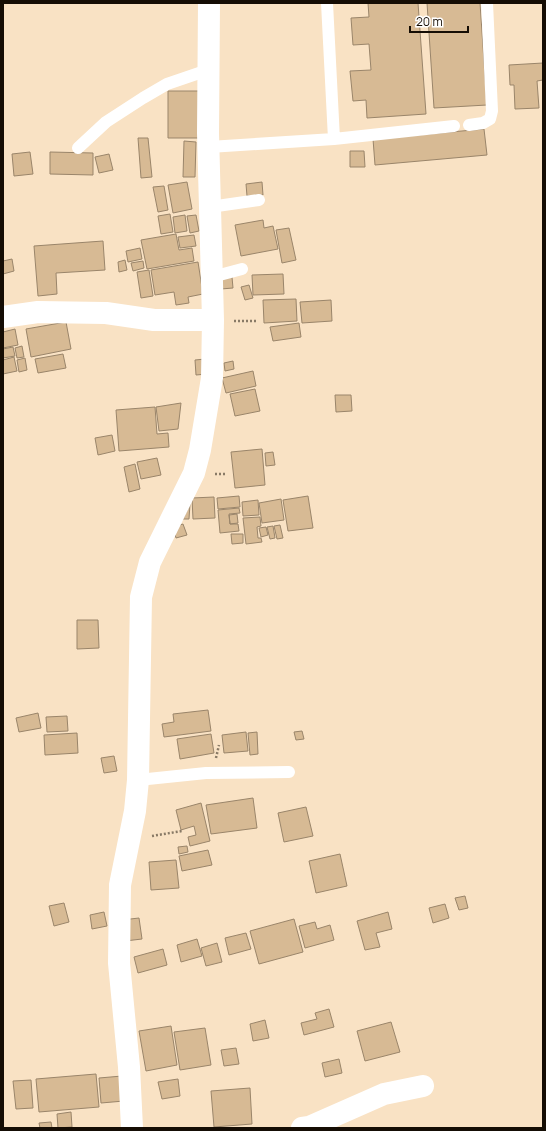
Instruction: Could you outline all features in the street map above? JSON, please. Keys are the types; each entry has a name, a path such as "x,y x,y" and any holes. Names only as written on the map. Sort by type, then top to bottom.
{"street":[{"path":"132,1128 129,1067 119,963 120,885 135,812 138,780 141,597 150,562 194,473 200,450 212,378 213,320 208,70 209,3"},
{"path":"3,317 38,312 106,314 154,320 213,320"},
{"path":"302,1128 309,1127 384,1094 423,1086"}],"lane":[{"path":"326,3 334,139"},
{"path":"469,125 483,123 490,119 492,111 487,3"},
{"path":"78,148 106,122 143,98 167,84 208,70"},
{"path":"209,148 334,139 454,126"},
{"path":"210,207 259,200"},
{"path":"212,277 242,269"},
{"path":"138,780 206,773 289,772"}],"path":[{"path":"129,839 182,831"}],"building":[{"path":"368,3 418,3 426,114 367,118 366,100 353,101 350,71 371,70 369,44 353,45 351,18 369,17"},
{"path":"427,3 480,3 487,105 434,108"},
{"path":"543,63 543,80 537,81 539,108 515,109 514,85 510,85 509,65"},
{"path":"168,91 199,91 199,138 168,138"},
{"path":"484,129 487,155 375,165 373,139"},
{"path":"138,138 148,138 152,177 141,178"},
{"path":"184,141 196,142 195,177 183,177"},
{"path":"350,151 364,151 365,167 350,167"},
{"path":"30,152 33,174 14,176 12,154"},
{"path":"50,152 93,153 93,175 50,174"},
{"path":"109,154 113,170 99,173 95,157"},
{"path":"187,182 192,209 173,213 168,185"},
{"path":"262,182 263,195 247,196 246,184"},
{"path":"164,186 168,210 158,212 153,187"},
{"path":"170,214 173,232 161,234 158,216"},
{"path":"185,215 187,231 175,233 173,217"},
{"path":"196,215 199,231 190,233 187,216"},
{"path":"263,220 264,228 273,226 278,249 241,256 235,225"},
{"path":"289,228 296,260 282,263 276,230"},
{"path":"176,234 179,250 192,248 194,261 147,269 141,240"},
{"path":"194,235 196,246 180,248 178,237"},
{"path":"103,241 105,270 56,273 57,294 38,296 34,246"},
{"path":"140,248 142,259 128,262 126,251"},
{"path":"12,259 14,271 3,274 3,261"},
{"path":"125,260 127,270 119,272 118,262"},
{"path":"143,261 144,268 133,271 131,263"},
{"path":"198,262 203,294 188,297 189,303 176,305 174,292 155,295 151,270"},
{"path":"149,270 153,296 141,298 137,272"},
{"path":"283,274 284,294 253,295 252,275"},
{"path":"232,277 233,288 221,289 220,278"},
{"path":"249,285 253,298 245,300 241,287"},
{"path":"296,299 297,321 264,323 263,300"},
{"path":"331,300 332,321 302,323 300,302"},
{"path":"66,322 71,349 31,357 26,329"},
{"path":"299,323 301,337 273,341 270,327"},
{"path":"15,329 18,345 3,348 3,332"},
{"path":"22,346 24,357 17,358 15,348"},
{"path":"13,347 15,356 3,358 3,349"},
{"path":"63,354 66,368 38,373 35,359"},
{"path":"14,357 17,371 3,374 3,360"},
{"path":"25,358 27,370 19,372 17,360"},
{"path":"205,359 207,374 196,375 195,360"},
{"path":"233,361 234,369 225,371 224,363"},
{"path":"253,371 256,386 226,393 222,378"},
{"path":"255,389 260,411 235,416 230,394"},
{"path":"335,395 351,395 352,411 336,412"},
{"path":"181,403 178,429 159,431 156,407"},
{"path":"155,407 157,434 168,433 169,447 119,451 116,410"},
{"path":"112,435 115,451 98,455 95,438"},
{"path":"262,449 265,485 235,488 231,452"},
{"path":"273,452 275,465 266,466 265,453"},
{"path":"157,458 161,475 141,479 137,462"},
{"path":"135,464 140,489 129,492 124,467"},
{"path":"239,496 240,507 218,509 217,498"},
{"path":"308,496 313,528 288,531 283,500"},
{"path":"214,497 215,518 193,519 192,498"},
{"path":"281,499 284,520 262,523 259,503"},
{"path":"258,500 259,515 243,516 242,502"},
{"path":"190,504 189,519 183,519"},
{"path":"239,508 240,513 229,514 230,524 238,524 239,531 220,533 218,510"},
{"path":"237,514 238,523 230,524 229,515"},
{"path":"260,517 261,526 257,527 258,538 261,538 262,542 246,544 243,518"},
{"path":"183,524 187,535 176,538 173,527"},
{"path":"280,525 283,538 277,539 274,526"},
{"path":"273,526 275,538 270,539 267,527"},
{"path":"266,527 268,535 261,537 259,528"},
{"path":"231,534 243,534 243,543 232,544"},
{"path":"77,620 98,620 99,648 77,649"},
{"path":"208,710 211,731 164,737 162,724 174,722 173,714"},
{"path":"38,713 41,728 19,732 16,718"},
{"path":"67,716 68,731 47,732 46,717"},
{"path":"302,731 304,739 296,740 294,732"},
{"path":"246,732 248,751 224,753 222,735"},
{"path":"257,732 258,754 250,755 248,733"},
{"path":"77,733 78,753 45,755 44,735"},
{"path":"211,734 214,753 180,759 177,739"},
{"path":"114,756 117,771 104,773 101,758"},
{"path":"253,798 257,828 211,834 206,805"},
{"path":"201,803 210,841 190,846 188,837 196,835 194,826 181,830 176,810"},
{"path":"306,807 313,836 284,842 278,813"},
{"path":"187,846 188,852 179,854 178,847"},
{"path":"208,850 212,865 182,871 179,856"},
{"path":"340,854 347,886 316,893 309,861"},
{"path":"176,860 179,888 151,890 149,862"},
{"path":"465,896 468,908 459,910 455,898"},
{"path":"64,903 69,922 54,926 49,906"},
{"path":"445,904 449,918 433,923 429,908"},
{"path":"104,912 107,926 92,929 90,915"},
{"path":"388,912 392,929 376,933 380,947 365,950 357,921"},
{"path":"139,918 142,939 125,941 122,920"},
{"path":"294,919 303,952 259,964 250,931"},
{"path":"315,922 317,929 330,925 334,940 305,948 299,926"},
{"path":"246,933 251,949 229,955 225,938"},
{"path":"197,939 202,956 181,962 177,945"},
{"path":"217,943 222,962 206,966 201,948"},
{"path":"163,949 167,965 138,973 134,957"},
{"path":"329,1009 334,1027 304,1035 301,1023 317,1019 315,1013"},
{"path":"265,1020 269,1038 253,1041 250,1024"},
{"path":"391,1022 400,1052 365,1061 357,1031"},
{"path":"171,1026 177,1065 146,1071 139,1031"},
{"path":"205,1028 211,1065 180,1070 174,1032"},
{"path":"236,1048 239,1064 224,1066 221,1050"},
{"path":"339,1059 342,1073 325,1077 322,1063"},
{"path":"96,1074 99,1107 39,1112 36,1079"},
{"path":"122,1076 124,1101 101,1103 99,1078"},
{"path":"178,1079 180,1096 162,1099 158,1082"},
{"path":"31,1080 33,1108 16,1109 13,1081"},
{"path":"250,1088 252,1124 214,1127 211,1091"},
{"path":"71,1112 72,1127 58,1128 57,1114"},
{"path":"51,1122 52,1128 40,1128 39,1123"}]}
